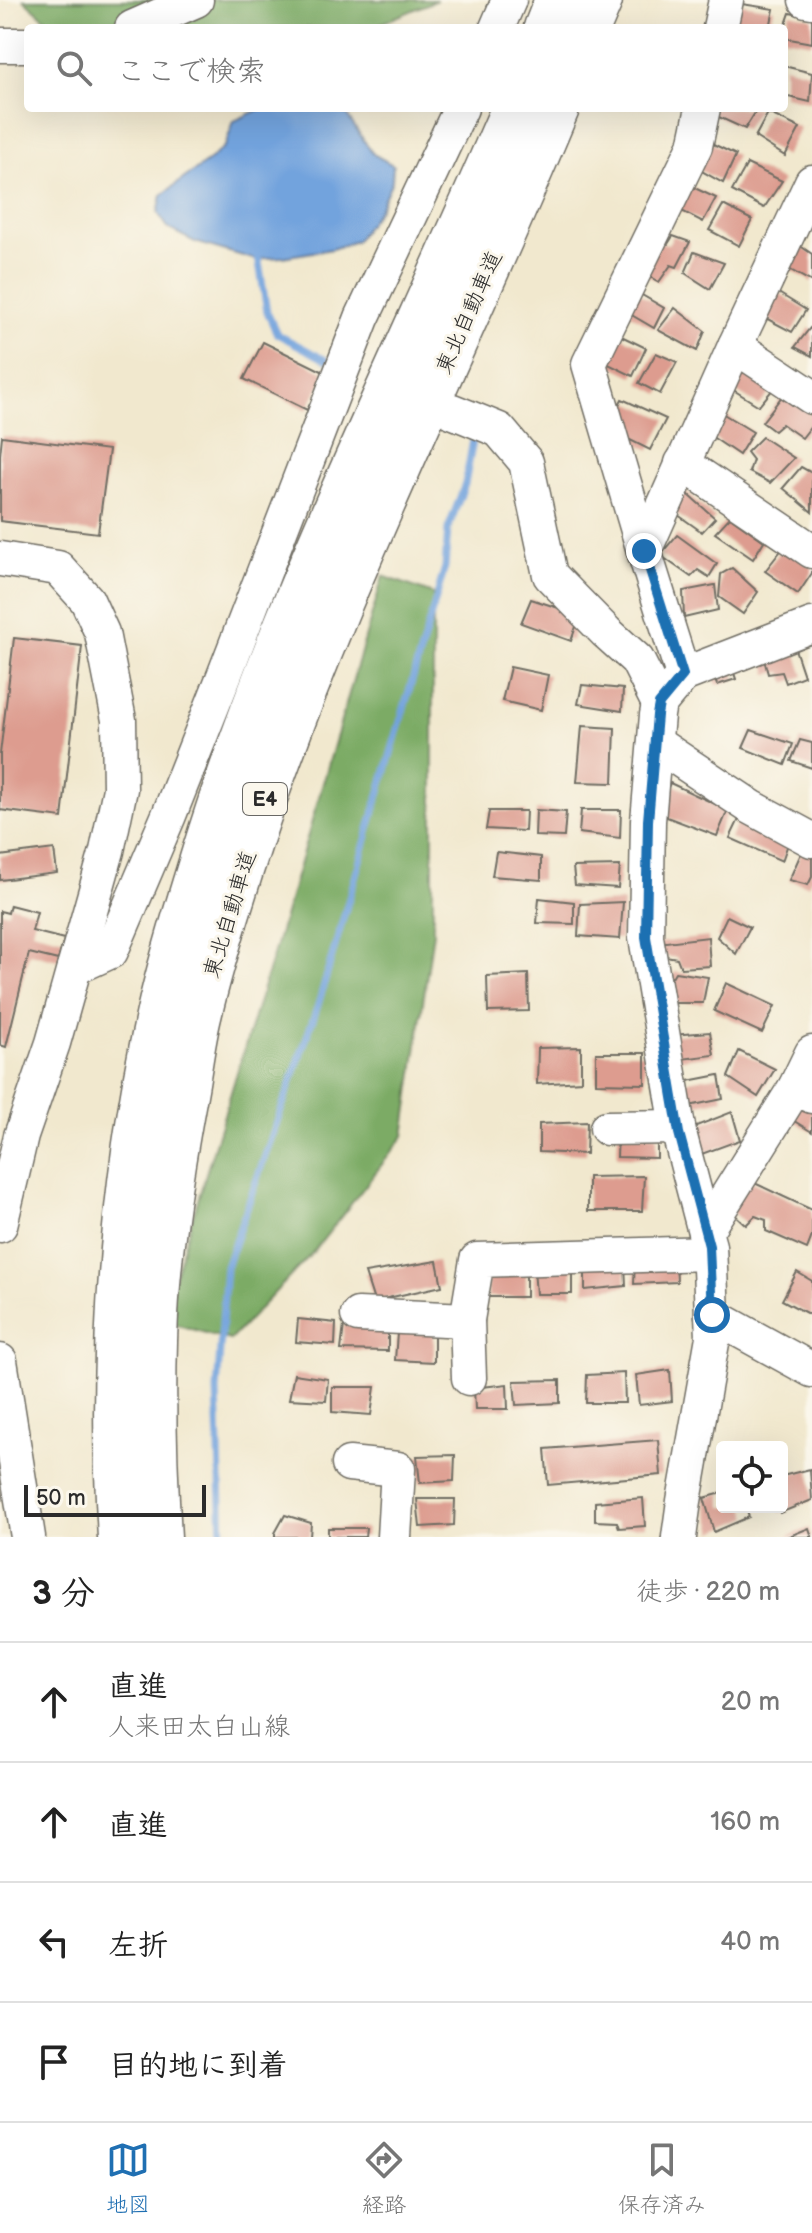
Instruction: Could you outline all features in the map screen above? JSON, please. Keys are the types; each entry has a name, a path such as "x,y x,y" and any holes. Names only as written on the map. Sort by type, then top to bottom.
{"highway":[{"path":"548,24 557,0"},
{"path":"590,24 600,0"},
{"name":"東北自動車道","path":"120,1537 116,1469 116,1339 124,1228 139,1117 160,1011 186,911 252,710 298,597 512,112"},
{"name":"東北自動車道","path":"159,1537 155,1463 156,1322 164,1227 200,1013 253,834 291,723 404,452 507,227 555,112"}],"street":[{"path":"141,24 196,0"},
{"path":"499,24 509,0"},
{"path":"721,24 726,0"},
{"path":"806,0 812,1"},
{"path":"0,45 24,45"},
{"path":"74,968 111,951 353,372 362,318 459,112"},
{"path":"683,675 589,364 695,146 702,112"},
{"path":"644,551 812,182"},
{"path":"735,346 812,397"},
{"path":"452,411 499,430 526,462 550,575 637,660 659,704 648,821 646,937 678,1127 707,1242 713,1337 679,1537"},
{"path":"682,463 812,551"},
{"path":"0,559 58,568 87,600 102,633 119,720 120,789 107,851 53,1043 21,1136 0,1225"},
{"path":"659,704 683,675 812,625"},
{"path":"655,743 751,807 812,840"},
{"path":"707,1242 804,1092 812,1053"},
{"path":"607,1128 678,1127"},
{"path":"469,1378 467,1320 477,1260 707,1242"},
{"path":"358,1315 467,1320"},
{"path":"712,1315 812,1370"},
{"path":"0,1361 28,1537"},
{"path":"349,1464 398,1469 394,1537"}],"green space":[{"path":"24,0 437,0 380,24 51,24"},
{"path":"383,576 433,594 433,932 404,1136 315,1250 230,1340 161,1320 274,952"}],"water":[{"path":"253,112 345,112 373,154 393,165 392,181 379,209 356,241 332,249 253,259 195,242 169,229 158,213 162,195 225,146 234,121"}],"building":[{"path":"735,3 774,9 771,24 735,24"},
{"path":"790,13 812,18 812,43 788,39 786,24"},
{"path":"788,67 812,73 810,102 788,97"},
{"path":"710,112 756,112 745,129"},
{"path":"768,113 800,128 785,156 755,137"},
{"path":"707,141 736,155 723,183 693,166"},
{"path":"747,164 782,181 764,208 732,191"},
{"path":"684,183 716,198 703,222 672,206"},
{"path":"723,205 752,220 739,246 709,230"},
{"path":"673,236 690,242 677,267 671,265 659,282 643,273 658,242 668,244"},
{"path":"793,241 812,254 812,282 778,263"},
{"path":"694,252 724,263 710,289 685,273"},
{"path":"772,289 806,310 792,332 758,314"},
{"path":"635,291 664,308 654,328 623,310"},
{"path":"675,308 705,331 697,351 658,330"},
{"path":"810,328 812,330 812,356 795,347"},
{"path":"613,332 646,348 633,376 598,359"},
{"path":"263,342 326,373 307,410 244,379"},
{"path":"656,353 677,362 660,394 639,383"},
{"path":"740,366 774,388 759,406 727,386"},
{"path":"783,395 812,414 812,425 802,438 782,424 774,431 762,422"},
{"path":"622,399 666,419 650,450 622,436 613,416"},
{"path":"717,410 753,432 739,455 705,432"},
{"path":"2,436 109,450 98,533 0,521"},
{"path":"762,437 794,458 770,483 749,472 753,460 747,452"},
{"path":"801,467 812,473 812,512 783,488"},
{"path":"681,488 715,518 702,532 671,510"},
{"path":"730,517 764,541 753,559 715,533"},
{"path":"677,535 717,564 709,577 698,570 691,577 660,555"},
{"path":"783,548 812,567 812,573 798,594 765,571"},
{"path":"732,568 758,592 743,614 719,597 721,574"},
{"path":"715,585 718,610 684,618 683,591"},
{"path":"531,599 580,615 571,641 521,623"},
{"path":"14,638 82,646 62,818 0,810 0,754"},
{"path":"795,649 804,676 786,683 782,672 768,674 762,652"},
{"path":"731,664 736,679 717,685 711,671"},
{"path":"510,667 548,675 541,710 502,701"},
{"path":"582,685 623,689 622,711 578,704"},
{"path":"582,726 615,728 613,783 577,782"},
{"path":"751,730 793,744 785,765 743,748"},
{"path":"800,740 812,743 812,768 791,761"},
{"path":"670,783 728,810 717,836 656,813"},
{"path":"536,810 566,812 564,837 535,836"},
{"path":"581,810 621,810 620,838 579,833"},
{"path":"489,811 526,811 525,831 486,829"},
{"path":"741,815 790,838 782,861 730,838"},
{"path":"54,849 57,873 0,880 0,856"},
{"path":"803,849 812,853 812,877 808,885 789,880"},
{"path":"496,852 541,857 541,880 492,876"},
{"path":"620,866 618,888 575,885 573,867"},
{"path":"539,898 574,902 574,924 537,923"},
{"path":"623,902 620,939 578,936 580,904"},
{"path":"10,905 37,912 32,931 64,939 58,960 29,953 6,1047 0,1045 0,911 8,913"},
{"path":"727,916 750,927 736,954 717,937"},
{"path":"708,937 710,966 681,968 677,958 659,955 657,943"},
{"path":"675,972 708,977 703,1003 668,1003 665,989"},
{"path":"528,974 529,1011 488,1012 487,976"},
{"path":"726,983 775,1006 762,1033 714,1011"},
{"path":"710,1032 714,1055 674,1060 671,1035"},
{"path":"581,1047 581,1081 537,1084 538,1048"},
{"path":"739,1051 775,1069 758,1097 728,1077"},
{"path":"596,1053 645,1053 645,1084 596,1083"},
{"path":"719,1075 723,1099 684,1107 678,1083"},
{"path":"803,1103 812,1108 812,1132 791,1119"},
{"path":"732,1112 740,1140 699,1155 691,1128"},
{"path":"587,1122 586,1154 539,1152 539,1124"},
{"path":"618,1134 657,1135 657,1158 617,1157"},
{"path":"644,1176 642,1211 588,1211 588,1177"},
{"path":"748,1180 812,1210 812,1236 807,1249 766,1231 766,1220 755,1216 746,1225 732,1212"},
{"path":"676,1260 677,1282 634,1284 635,1262"},
{"path":"437,1261 442,1286 374,1301 365,1273"},
{"path":"625,1263 626,1286 585,1290 585,1264"},
{"path":"572,1267 572,1294 536,1294 534,1269"},
{"path":"526,1269 526,1297 488,1297 487,1272"},
{"path":"797,1272 812,1281 812,1316 782,1300"},
{"path":"298,1319 336,1323 335,1345 296,1342"},
{"path":"344,1325 388,1327 388,1351 341,1350"},
{"path":"397,1333 434,1333 434,1362 395,1360"},
{"path":"670,1370 672,1401 639,1405 636,1375"},
{"path":"624,1373 625,1403 586,1403 587,1375"},
{"path":"294,1374 328,1379 326,1401 289,1399"},
{"path":"560,1380 560,1403 516,1405 514,1381"},
{"path":"507,1384 508,1409 475,1409 474,1388"},
{"path":"332,1387 375,1387 371,1415 332,1412"},
{"path":"658,1440 661,1475 548,1485 545,1449"},
{"path":"455,1455 454,1481 420,1483 417,1456"},
{"path":"810,1469 812,1500 788,1510 788,1474"},
{"path":"716,1495 716,1513 747,1513 749,1517 714,1532 704,1498"},
{"path":"643,1498 645,1526 619,1528 617,1522 595,1521 595,1502"},
{"path":"417,1499 455,1499 454,1525 420,1527"},
{"path":"285,1515 311,1523 310,1537 275,1537"},
{"path":"328,1528 366,1528 365,1537 328,1537"},
{"path":"809,1528 812,1537 787,1537"}],"waterway":[{"path":"257,250 267,312 277,334 326,360"},
{"path":"222,1537 217,1390 226,1267 318,1005 445,567 448,529 465,484 474,435"}],"route":[{"path":"644,551 683,675 659,704 657,715 648,821 646,937 679,1133 709,1246 712,1315"}]}
